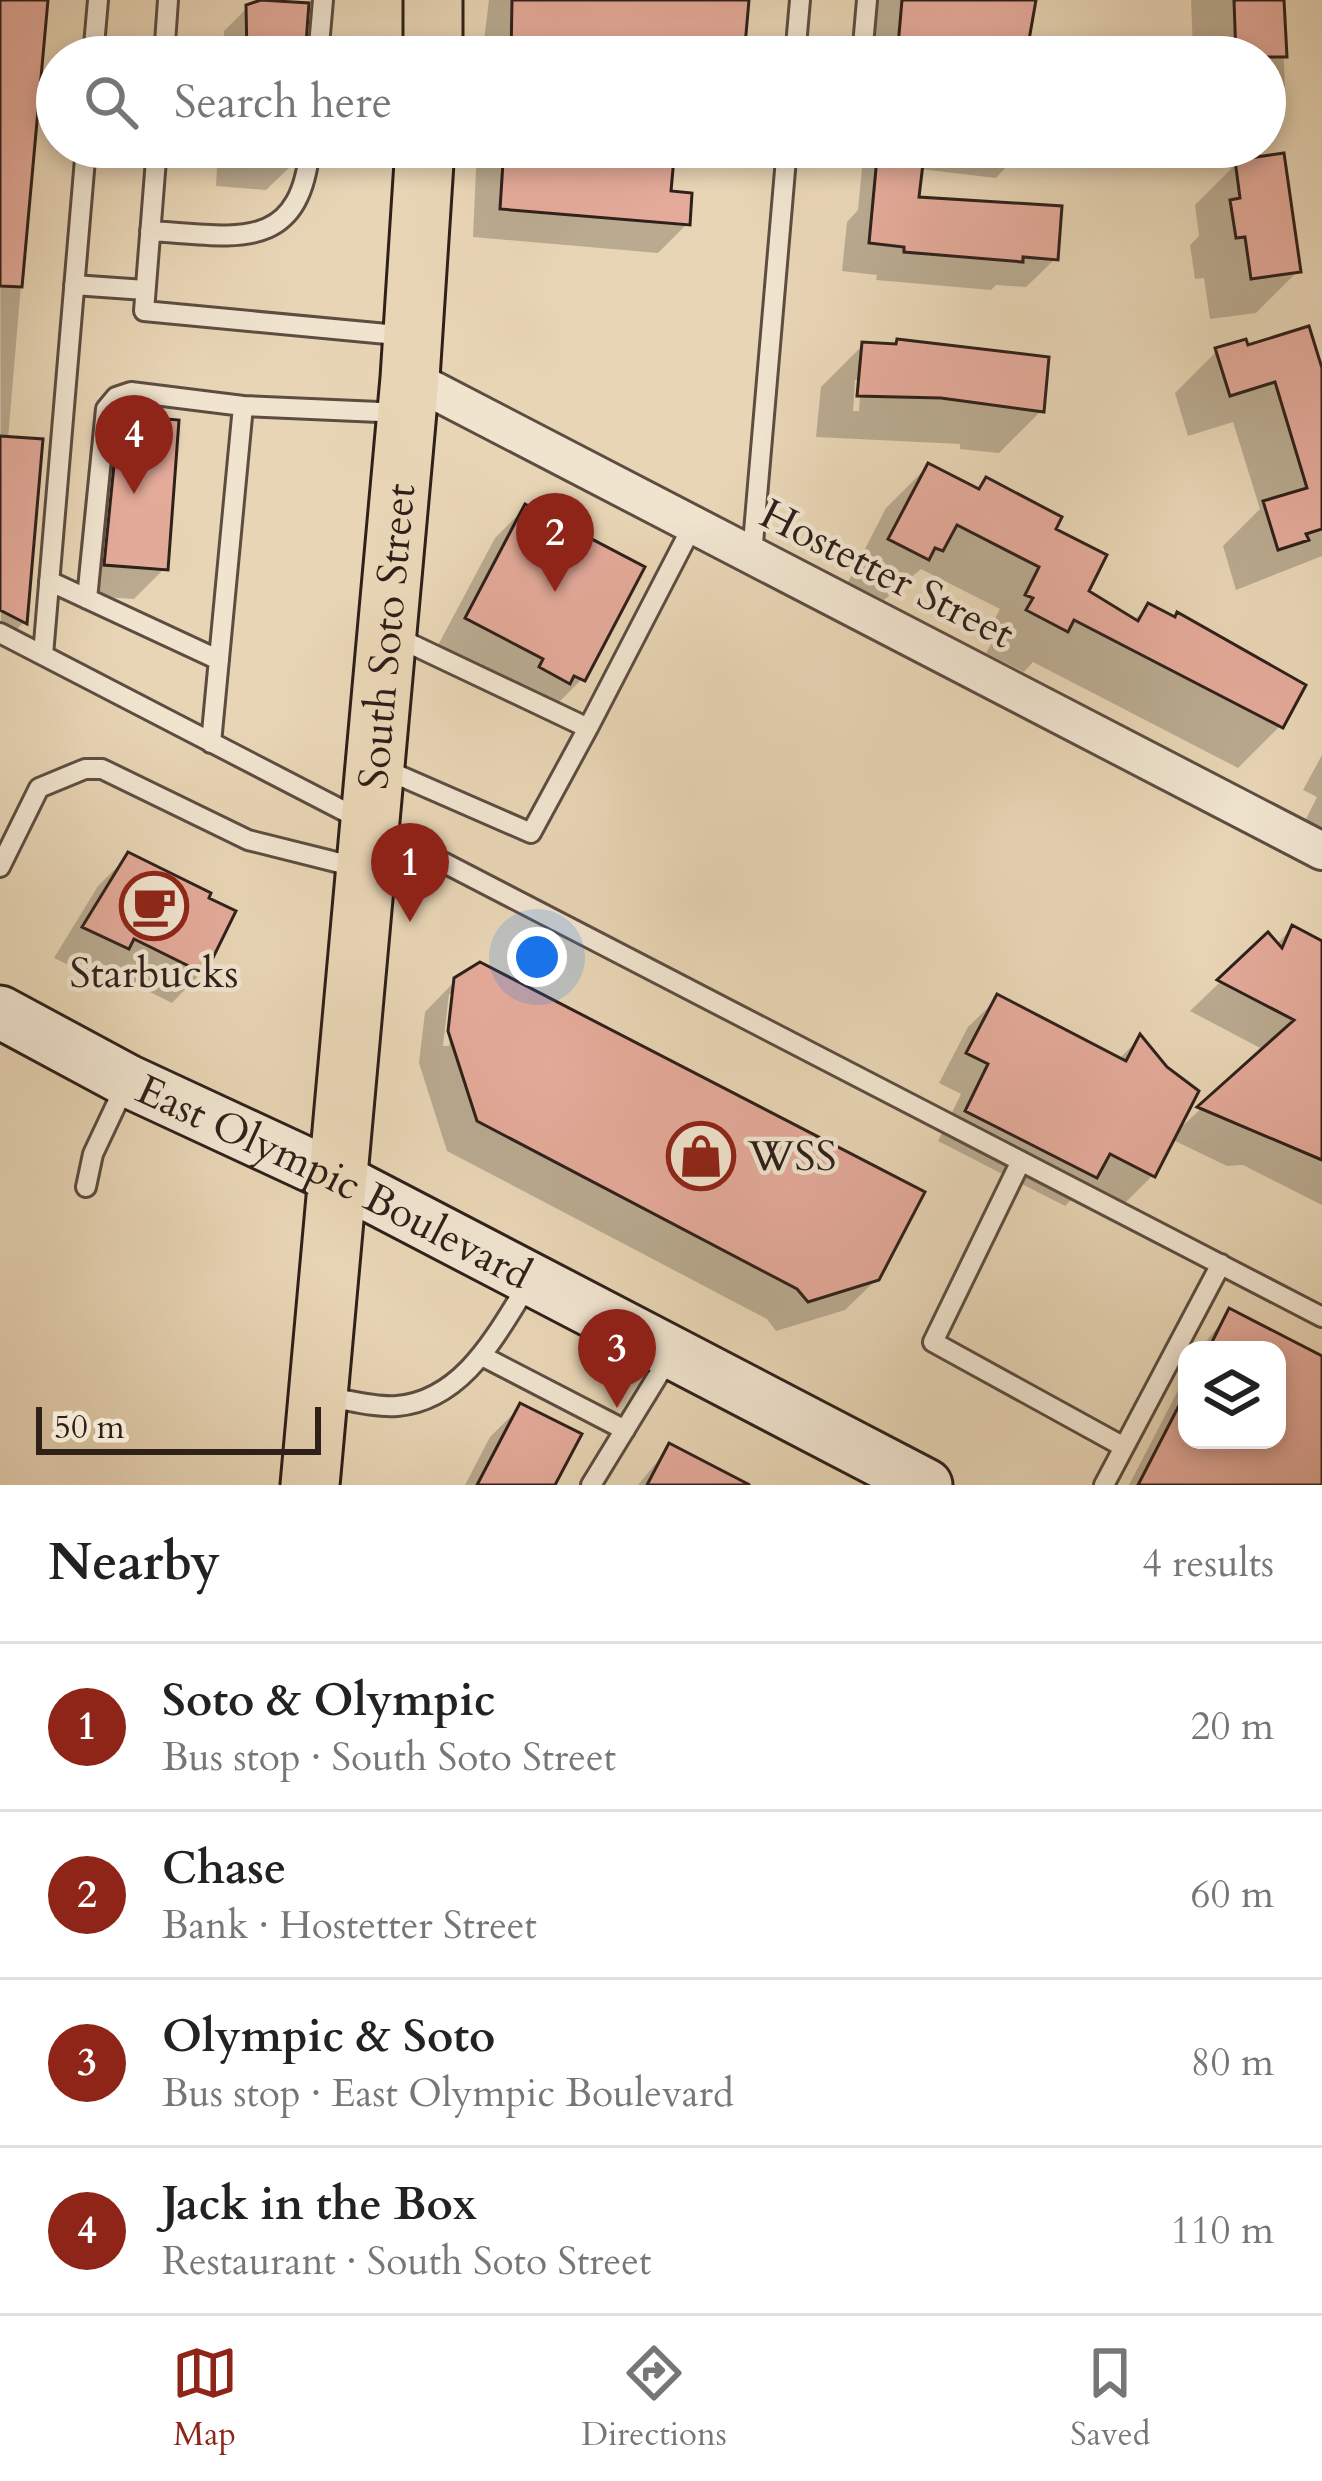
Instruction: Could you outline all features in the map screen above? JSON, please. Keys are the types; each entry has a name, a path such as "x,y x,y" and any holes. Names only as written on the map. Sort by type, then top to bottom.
{"main road":[{"path":"433,0 433,36"},
{"name":"South Soto Street","path":"310,1485 410,376 424,168"},
{"name":"East Olympic Boulevard","path":"0,1012 128,1081 335,1177 926,1485"}],"street":[{"name":"Hostetter Street","path":"410,376 1322,850"}],"lane":[{"path":"95,36 98,0"},
{"path":"165,36 168,0"},
{"path":"320,36 323,0"},
{"path":"797,36 800,0"},
{"path":"864,36 867,0"},
{"path":"43,656 84,168"},
{"path":"155,168 144,310 410,376"},
{"path":"150,231 237,236 272,228 287,219 304,193 307,168"},
{"path":"752,555 786,168"},
{"path":"74,285 146,290"},
{"path":"87,599 106,410 116,397 131,392 243,406 410,376"},
{"path":"212,743 243,406"},
{"path":"373,764 531,833 693,525"},
{"path":"49,581 219,660"},
{"path":"385,631 588,728"},
{"path":"0,633 212,743 366,847 1021,1161 1322,1316"},
{"path":"0,867 39,788 85,769 102,769 248,841 366,847"},
{"path":"86,1187 93,1154 128,1081"},
{"path":"1021,1161 933,1342 1124,1447"},
{"path":"1104,1485 1221,1264"},
{"path":"317,1395 398,1406 454,1384 482,1356 530,1281"},
{"path":"591,1485 672,1354"},
{"path":"482,1356 625,1430"}],"building":[{"path":"0,0 48,0 45,36 36,36 36,132 22,287 0,286"},
{"path":"261,0 309,3 307,36 247,36 246,5"},
{"path":"512,0 749,0 746,36 511,36"},
{"path":"902,0 1036,0 1030,36 899,36"},
{"path":"1234,0 1284,0 1286,36 1235,36"},
{"path":"1286,167 1301,272 1251,279 1245,237 1236,238 1230,200 1240,198 1236,168"},
{"path":"503,168 673,168 671,191 692,193 690,225 500,209"},
{"path":"876,168 922,168 919,197 1062,206 1058,260 1023,257 1023,262 904,252 904,247 869,243"},
{"path":"1309,326 1322,368 1322,529 1306,534 1309,540 1278,550 1263,501 1307,488 1275,382 1230,396 1215,348 1246,339 1248,345"},
{"path":"897,339 1049,357 1044,412 941,398 857,396 862,342 896,344"},
{"path":"119,415 179,420 168,570 104,565"},
{"path":"0,436 43,439 27,624 0,610"},
{"path":"928,463 979,489 986,477 1062,517 1056,529 1107,555 1089,591 1138,621 1148,603 1175,617 1177,612 1306,685 1283,728 1074,620 1068,632 1026,610 1033,598 1025,595 1039,567 957,525 943,551 935,548 929,560 888,539"},
{"path":"525,504 645,567 585,681 574,676 570,684 539,667 543,659 465,618"},
{"path":"128,852 211,893 209,898 236,911 205,974 134,939 129,949 82,927"},
{"path":"1292,925 1322,941 1322,1160 1197,1107 1294,1020 1217,980 1268,932 1282,948"},
{"name":"WSS","path":"480,962 925,1192 879,1280 808,1302 797,1289 477,1121 448,1031 454,978"},
{"path":"997,994 1126,1061 1140,1034 1167,1067 1199,1091 1155,1177 1110,1154 1097,1178 965,1111 988,1064 966,1053"},
{"path":"1229,1308 1322,1356 1322,1485 1138,1485 1178,1407 1178,1449 1286,1449 1286,1341 1212,1341"},
{"path":"520,1403 582,1434 555,1485 477,1485"},
{"path":"669,1443 750,1485 647,1485"}],"place":[{"name":"Jack in the Box","path":"134,494"},
{"name":"Chase","path":"555,592"},
{"name":"Starbucks","path":"154,906"},
{"name":"Soto & Olympic","path":"410,922"},
{"name":"WSS","path":"701,1156"},
{"name":"Olympic & Soto","path":"617,1408"}]}
